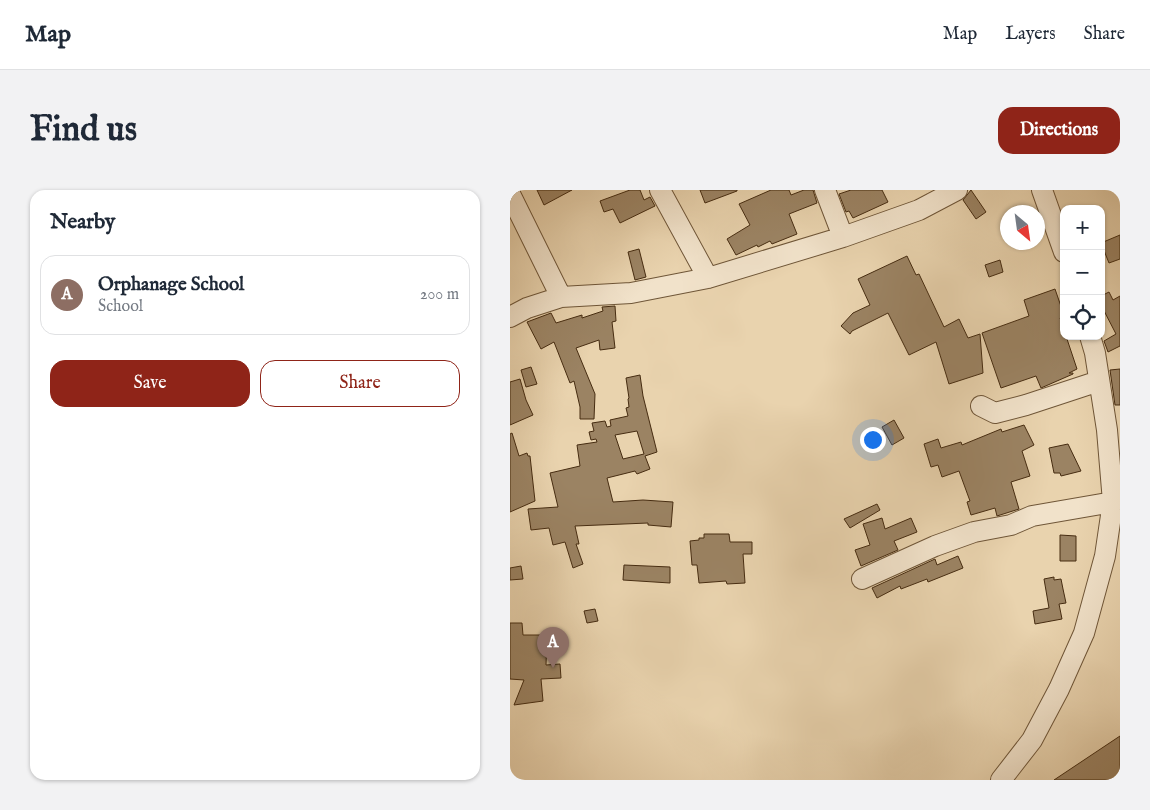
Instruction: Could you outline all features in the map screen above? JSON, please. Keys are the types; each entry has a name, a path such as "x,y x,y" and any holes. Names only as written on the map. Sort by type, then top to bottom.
{"street":[{"path":"660,190 708,278"},
{"path":"825,190 843,237"},
{"path":"510,317 527,308 562,297 631,292 708,278 843,237 919,210 957,190"},
{"path":"1042,190 1063,250"},
{"path":"510,194 562,297"},
{"path":"1001,780 1032,740 1060,689 1084,633 1105,556 1113,502 1108,430 1091,340"},
{"path":"981,406 995,413 1026,406 1099,381"},
{"path":"1108,430 1120,446"},
{"path":"862,580 935,546 974,532 1011,525 1032,516 1113,502"}],"building":[{"path":"537,190 572,190 544,205"},
{"path":"630,190 640,190 644,200 650,197 655,206 620,223 613,209 604,212 600,201"},
{"path":"700,190 737,190 737,191 705,203"},
{"path":"771,190 789,190 791,195 804,190 813,190 817,203 789,214 797,234 772,244 770,241 758,247 757,245 736,255 727,239 750,225 739,204"},
{"path":"851,190 882,190 888,202 853,218 849,211 846,212 839,194"},
{"path":"971,190 986,212 976,219 963,200"},
{"path":"1120,235 1120,259 1109,263 1105,253 1105,241"},
{"path":"639,249 646,277 635,280 628,252"},
{"path":"907,256 916,275 919,274 944,327 959,319 968,338 980,334 983,373 949,384 936,342 909,355 888,313 852,331 850,334 841,326 853,313 870,305 858,279"},
{"path":"1000,260 1003,272 989,277 985,265"},
{"path":"1055,289 1060,303 1060,340 1067,340 1077,369 1069,373 1073,374 1041,388 1036,376 1001,388 982,333 1029,316 1024,300"},
{"path":"1109,292 1113,300 1120,296 1120,346 1108,352 1104,341 1116,334 1105,313 1105,294"},
{"path":"615,306 616,321 612,322 615,348 600,350 599,340 576,348 595,394 594,419 580,419 580,407 574,381 570,383 554,342 541,349 527,322 551,313 556,323 582,315 582,318 603,311 602,307"},
{"path":"531,367 537,384 526,387 521,370"},
{"path":"1120,369 1120,405 1115,405 1110,370"},
{"path":"640,375 643,396 657,452 645,456 650,469 637,474 635,471 607,478 613,502 643,500 673,502 671,527 648,525 648,523 575,526 579,544 576,544 583,564 573,568 565,542 553,545 549,528 531,530 528,509 558,507 550,473 580,466 577,445 597,442 596,439 591,440 589,432 594,431 592,423 605,421 607,427 611,426 610,420 628,416 626,408 629,407 629,398 626,378","holes":["637,431 644,454 623,459 615,435"]},
{"path":"520,379 533,415 510,425 510,382"},
{"path":"894,420 904,438 892,445 882,427"},
{"path":"1024,425 1034,445 1022,451 1030,476 1011,482 1019,509 997,516 995,508 971,515 967,502 970,501 959,471 942,477 938,465 931,467 924,444 938,439 941,448 961,442 962,445 1001,429 1002,432"},
{"path":"512,433 519,456 527,453 530,456 535,501 510,512 510,434"},
{"path":"1068,444 1081,471 1061,476 1060,473 1054,473 1049,448"},
{"path":"877,504 880,510 850,528 844,519"},
{"path":"882,518 885,529 911,518 917,532 894,541 898,550 861,566 855,550 870,545 863,524"},
{"path":"704,534 729,534 730,542 752,542 752,554 743,554 745,583 727,584 726,581 699,583 697,565 692,565 690,541 704,538"},
{"path":"1060,535 1076,536 1076,561 1060,561"},
{"path":"958,556 963,568 928,582 927,579 901,589 900,586 877,598 872,588 935,559 937,565"},
{"path":"624,565 670,567 670,583 623,580"},
{"path":"521,566 523,579 510,580 510,568"},
{"path":"1054,577 1054,580 1061,579 1066,603 1059,604 1062,619 1035,624 1033,611 1049,608 1044,579"},
{"path":"595,609 598,621 587,623 584,611"},
{"path":"510,623 522,623 523,635 547,635 546,665 560,664 561,678 541,679 543,701 514,705 524,680 510,679"},
{"path":"1120,736 1120,780 1054,780"}],"place":[{"name":"Orphanage School","path":"553,668"}]}
